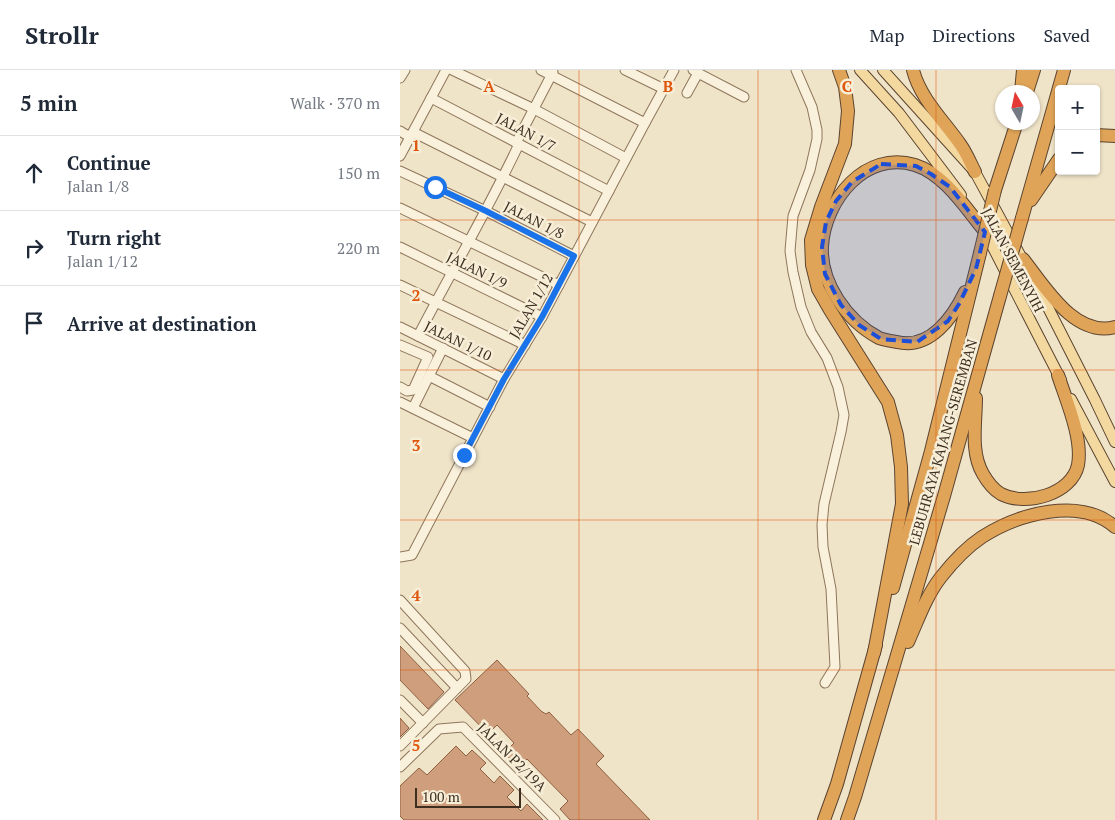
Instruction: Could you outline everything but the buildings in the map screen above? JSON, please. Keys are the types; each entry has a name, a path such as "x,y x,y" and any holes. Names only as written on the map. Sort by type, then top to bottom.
{"highway":[{"path":"838,70 845,87 848,111 844,144 821,206 811,240 812,265 818,289 888,402 898,435 901,467 902,504 874,653"},
{"path":"913,70 916,81 927,99 961,146 976,172"},
{"path":"1022,85 1023,70"},
{"path":"1029,85 1034,70"},
{"name":"LEBUHRAYA KAJANG-SEREMBAN","path":"847,820 887,692 1064,70"},
{"name":"LEBUHRAYA KAJANG-SEREMBAN","path":"824,820 837,784 913,518 995,190 1015,130"},
{"path":"1100,135 1115,136"},
{"path":"976,269 959,304 948,321 930,336 917,342 902,343 881,338 859,325 841,305 826,274 822,247 826,222 836,200 866,170 881,164 897,163 916,166 950,187 983,229"},
{"path":"1024,212 1055,165"},
{"path":"1023,259 1064,310 1079,321 1093,327 1110,329 1115,327"},
{"path":"976,384 975,438 976,452 982,472 990,484 1001,494 1025,499 1036,498 1053,494 1064,486 1074,476 1078,465 1078,451 1074,429 1058,375"},
{"path":"887,692 925,603 941,577 961,555 982,538 1030,516 1060,511 1076,510 1091,514 1115,527"}],"main road":[{"name":"JALAN SEMENYIH","path":"860,70 899,112 956,187 983,229 1115,482"},
{"name":"JALAN SEMENYIH","path":"883,70 976,172 1023,259 1115,442"}],"street":[{"path":"400,78 405,70"},
{"path":"400,156 446,70"},
{"path":"452,70 534,109 626,158"},
{"path":"541,70 552,73 645,123"},
{"path":"625,70 664,90"},
{"name":"JALAN 1/12","path":"400,557 412,555 504,379 542,317 674,70"},
{"path":"796,70 812,107 817,130 810,170 793,216 790,251 792,272 801,308 811,332 827,358 838,388 844,415 824,504 822,525 822,547 832,590 835,667 825,683"},
{"path":"687,93 695,71 744,97"},
{"path":"418,336 504,177 552,73"},
{"name":"JALAN 1/7","path":"431,98 609,191"},
{"path":"400,131 412,134 504,177 592,222"},
{"name":"JALAN 1/8","path":"400,171 486,211 574,256"},
{"path":"400,208 559,285"},
{"name":"JALAN 1/9","path":"400,247 542,317"},
{"path":"400,285 525,345"},
{"name":"JALAN 1/10","path":"400,327 504,379"},
{"path":"400,345 428,357"},
{"path":"400,387 407,391 413,390 428,357 438,346"},
{"path":"413,408 429,376 438,346"},
{"path":"429,376 490,406"},
{"path":"400,402 473,438"},
{"path":"400,600 465,671 466,679 400,746"},
{"path":"400,628 457,688"},
{"path":"400,700 423,724"},
{"name":"JALAN P2/19A","path":"400,767 438,729 463,728 556,820"}],"highlighted area":[{"path":"881,164 916,166 931,174 950,187 985,232 976,269 959,304 948,321 917,342 881,339 859,325 841,305 825,274 822,247 826,222 836,201 852,182"}],"route":[{"path":"435,187 574,256 542,317 504,379 464,455"}]}
